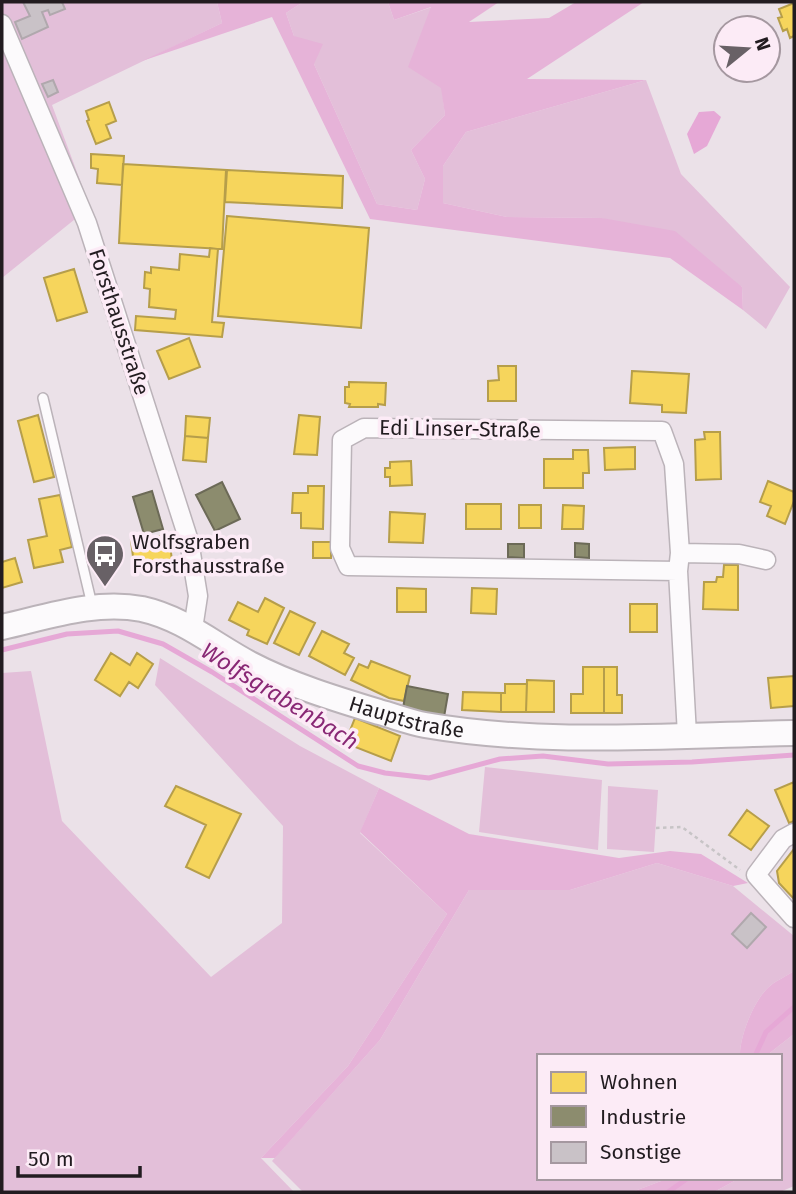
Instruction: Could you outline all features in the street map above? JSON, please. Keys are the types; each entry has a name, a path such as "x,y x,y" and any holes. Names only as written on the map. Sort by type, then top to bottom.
{"main road":[{"name":"Hauptstraße","path":"2,627 92,607 141,609 193,629 251,664 300,685 423,724 511,735 565,737 794,733"}],"street":[{"name":"Forsthausstraße","path":"2,24 87,223 189,541 198,596 193,629"},
{"name":"Edi Linser-Straße","path":"687,735 679,562 674,464 662,430 364,428 342,440 340,548 348,566 679,562 739,554 766,560"},
{"path":"794,833 783,839 755,875 794,918"}],"lane":[{"path":"43,398 92,607"}],"path":[{"path":"656,828 682,827 749,876 755,875"}],"shaded area":[{"path":"2,2 217,2 222,23 52,105 90,207 2,278"},
{"path":"217,2 303,2 286,13 294,36 323,44 314,64 377,204 417,210 425,179 411,150 445,115 441,88 408,67 431,7 394,20 388,2 499,2 469,22 549,18 576,2 644,2 527,79 646,80 466,132 443,166 443,203 507,217 602,218 675,231 742,287 743,310 670,258 370,219 272,17 142,61 222,23"},
{"path":"303,2 388,2 394,20 432,7 445,115 411,150 425,179 417,210 377,204 314,64 294,36 286,13"},
{"path":"646,80 681,174 790,287 766,329 743,310 742,287 602,218 507,217 443,203 443,166 466,132"},
{"path":"714,111 721,117 707,146 694,154 687,134 699,112"},
{"path":"160,658 300,746 379,788 360,833 447,914 348,1066 261,1158 294,1192 2,1192 2,673 31,671 62,821 211,977 282,923 283,826 155,685"},
{"path":"485,767 602,780 598,850 479,832"},
{"path":"608,786 658,790 654,852 607,849"},
{"path":"379,788 469,834 619,858 670,851 701,854 748,883 733,886 657,863 570,890 469,890 380,1040 275,1158 261,1158 348,1066 447,914 360,832"},
{"path":"657,863 733,886 794,936 794,971 770,986 759,999 745,1029 740,1054 537,1054 537,1180 664,1180 632,1192 303,1192 272,1161 380,1040 469,890 570,890"},
{"path":"794,971 794,1034 769,1054 740,1054 745,1029 754,1008 770,986"},
{"path":"794,1034 794,1186 780,1192 714,1192 736,1180 782,1180 782,1054 769,1054"},
{"path":"664,1180 736,1180 714,1192 632,1192"}],"building: Wohnen":[{"path":"794,3 794,36 790,38 787,29 783,31 782,28 782,14 779,9"},
{"path":"109,102 116,121 106,125 111,138 96,144 86,111"},
{"path":"91,154 124,156 122,185 97,183 98,169 91,168"},
{"path":"123,164 226,170 222,249 119,243"},
{"path":"227,170 343,176 342,208 225,202"},
{"path":"227,216 369,228 361,328 218,316"},
{"path":"210,248 218,249 212,322 224,323 222,337 135,330 136,316 175,319 176,310 149,307 150,289 144,288 145,272 151,273 151,267 179,270 180,254 209,257"},
{"path":"74,269 87,312 57,321 44,278"},
{"path":"189,338 200,367 169,379 157,351"},
{"path":"498,366 516,366 516,401 488,401 488,381 499,380"},
{"path":"632,371 689,374 686,413 662,412 662,405 630,403"},
{"path":"349,382 386,383 385,405 349,407 350,404 345,403 345,387 349,387"},
{"path":"38,415 54,477 34,482 18,421"},
{"path":"299,415 320,417 317,455 294,454"},
{"path":"186,416 210,418 208,438 185,436"},
{"path":"704,432 720,432 721,479 696,480 695,440 705,439"},
{"path":"185,436 208,438 206,462 183,460"},
{"path":"635,447 635,469 605,470 604,448"},
{"path":"573,450 588,450 589,473 583,473 583,488 544,488 544,459 573,459"},
{"path":"411,461 412,485 390,486 390,477 385,477 385,468 390,468 390,462"},
{"path":"768,481 794,492 794,501 785,524 767,516 771,506 760,502"},
{"path":"308,486 324,486 323,529 301,528 301,513 292,513 293,493 308,493"},
{"path":"60,495 72,547 60,550 63,562 34,568 28,540 47,536 39,499"},
{"path":"466,504 501,504 501,529 466,529"},
{"path":"519,505 541,505 541,528 519,528"},
{"path":"563,505 584,506 583,529 562,529"},
{"path":"390,512 425,514 423,543 389,542"},
{"path":"169,535 172,561 157,562 158,566 146,567 146,563 134,565 131,540"},
{"path":"313,542 331,542 331,558 313,558"},
{"path":"15,558 22,582 2,588 2,562"},
{"path":"724,565 738,565 738,610 703,609 704,582 716,582 717,577 723,577"},
{"path":"397,588 426,589 426,612 397,612"},
{"path":"472,588 497,589 496,614 471,613"},
{"path":"265,598 284,608 267,644 247,635 249,630 229,620 238,602 258,612"},
{"path":"630,604 657,604 657,632 630,632"},
{"path":"290,611 315,623 299,655 274,643"},
{"path":"322,631 349,644 344,653 354,658 345,675 309,656"},
{"path":"111,653 130,665 137,653 153,664 138,688 129,682 120,696 95,680"},
{"path":"371,661 410,676 404,701 389,698 351,680 359,664 368,668"},
{"path":"583,667 604,667 604,713 571,713 571,694 583,694"},
{"path":"604,667 617,667 617,695 622,695 622,713 604,713"},
{"path":"794,676 794,706 771,708 768,678"},
{"path":"527,680 554,681 554,712 526,712"},
{"path":"505,684 527,684 526,712 501,712 501,693 505,693"},
{"path":"463,692 501,693 501,712 462,710"},
{"path":"355,718 400,736 391,761 345,743"},
{"path":"794,782 794,821 789,823 775,790"},
{"path":"176,786 241,814 209,878 186,867 206,825 165,806"},
{"path":"747,810 769,826 751,850 729,835"},
{"path":"794,849 794,899 779,883 777,871"}],"building: Industrie":[{"path":"222,482 240,519 215,531 196,495"},
{"path":"152,491 163,529 144,534 133,497"},
{"path":"575,543 589,544 589,558 575,557"},
{"path":"508,544 524,544 524,558 508,557"},
{"path":"407,686 448,694 444,717 403,708"}],"building: Sonstige":[{"path":"23,2 62,2 65,9 50,15 48,10 42,12 48,27 22,39 15,22 30,16"},
{"path":"53,80 58,92 48,97 42,84"},
{"path":"751,913 766,927 747,948 732,934"}],"waterway":[{"name":"Wolfsgrabenbach","path":"2,650 67,634 118,631 163,644 212,672 358,766 385,773 429,778 500,759 543,756 608,764 794,755"},
{"path":"756,1054 766,1032 794,1007"},
{"path":"668,1192 685,1180"}],"place":[{"name":"Wolfsgraben Forsthausstraße","path":"105,588"}]}
